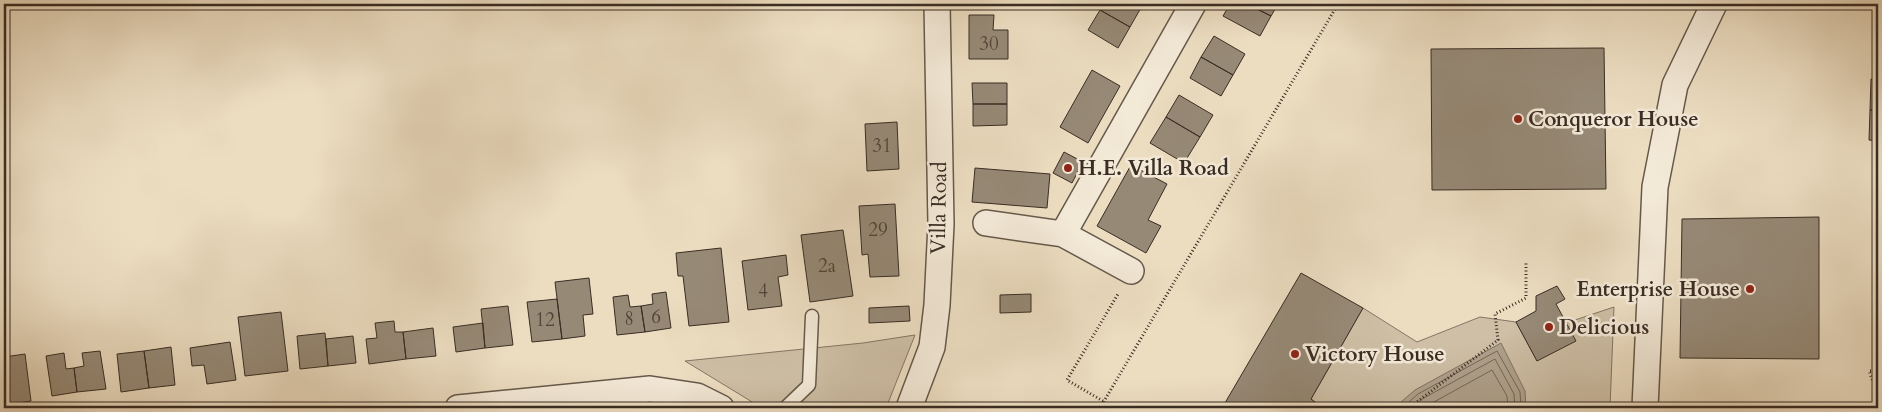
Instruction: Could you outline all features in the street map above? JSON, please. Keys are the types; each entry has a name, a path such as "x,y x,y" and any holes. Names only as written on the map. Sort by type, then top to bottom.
{"street":[{"name":"Villa Road","path":"909,408 932,347 936,305 941,224 938,4"},
{"path":"1063,234 1193,4"},
{"path":"1645,408 1655,187 1676,85 1714,4"},
{"path":"986,223 1063,234 1131,271"},
{"path":"458,408 650,389 697,396 721,408"}],"lane":[{"path":"785,408 809,385 812,316"}],"path":[{"path":"1100,408 1338,4"},
{"path":"1409,408 1498,340 1495,314 1526,298 1526,263"},
{"path":"1103,401 1067,380 1131,271"},
{"path":"1878,371 1869,371 1878,395"}],"shaded area":[{"path":"1614,307 1610,408 1318,408 1319,405 1311,399 1363,308 1417,342 1480,317 1516,322 1537,361 1566,323"},
{"path":"915,335 886,408 762,408 685,361 863,343"}],"water":[{"path":"1501,343 1525,391 1526,408 1394,408 1415,390"}],"building":[{"path":"1103,4 1137,4 1142,6 1130,27 1100,10"},
{"path":"1230,4 1247,4 1271,16 1260,36 1223,16"},
{"path":"1247,4 1278,4 1271,16"},
{"path":"1100,10 1130,27 1118,48 1088,30"},
{"path":"969,15 994,15 993,30 1008,30 1008,59 969,59"},
{"path":"1214,36 1245,54 1233,75 1201,57"},
{"path":"1876,37 1878,37 1878,68 1874,68"},
{"name":"Conqueror House","path":"1604,48 1606,189 1432,190 1431,49"},
{"path":"1201,57 1233,75 1221,96 1190,78"},
{"path":"1092,70 1120,86 1088,143 1060,127"},
{"path":"1871,79 1878,80 1878,110 1870,110"},
{"path":"972,83 1007,83 1007,104 973,104"},
{"path":"1179,95 1213,115 1200,137 1166,117"},
{"path":"973,104 1007,104 1007,125 973,126"},
{"path":"1870,110 1878,110 1878,141 1869,140"},
{"path":"1166,117 1200,137 1184,163 1150,143"},
{"path":"897,122 899,169 867,171 865,124"},
{"name":"H.E. Villa Road","path":"1064,152 1083,162 1072,183 1053,173"},
{"path":"1131,165 1167,184 1148,220 1161,226 1146,253 1097,226"},
{"path":"975,168 1050,174 1047,208 972,202"},
{"path":"895,204 899,276 870,277 868,254 862,255 859,206"},
{"name":"Enterprise House","path":"1819,217 1819,359 1680,358 1682,219"},
{"path":"843,230 853,296 810,302 801,235"},
{"path":"721,248 729,322 689,326 683,276 678,276 676,253"},
{"path":"786,255 788,275 778,277 782,306 748,310 742,261"},
{"name":"Victory House","path":"1301,273 1363,308 1311,399 1319,405 1318,408 1222,408"},
{"path":"589,278 593,314 583,315 585,336 562,339 555,282"},
{"path":"1557,286 1565,299 1556,304 1576,341 1537,361 1516,322 1536,311 1536,296"},
{"path":"666,292 671,328 645,332 641,306 653,304 652,294"},
{"path":"1031,294 1031,312 1000,313 1000,295"},
{"path":"628,295 630,307 641,306 645,332 617,335 613,297"},
{"path":"557,299 562,339 532,342 527,302"},
{"path":"508,306 513,345 485,348 481,309"},
{"path":"909,306 910,321 869,323 869,308"},
{"path":"281,312 288,371 245,376 238,317"},
{"path":"394,321 395,332 403,332 406,359 369,364 366,339 377,338 375,323"},
{"path":"483,323 485,348 456,352 453,327"},
{"path":"433,328 436,356 406,359 403,332"},
{"path":"325,333 328,366 300,369 297,336"},
{"path":"353,336 356,363 328,366 326,339"},
{"path":"230,342 236,380 207,384 204,365 192,366 190,348"},
{"path":"171,347 175,385 149,388 144,351"},
{"path":"100,351 106,389 77,392 74,368 84,366 82,353"},
{"path":"144,351 149,388 121,392 117,354"},
{"path":"64,353 66,369 74,368 77,392 52,396 46,356"},
{"path":"25,354 31,401 4,405 4,357"}],"place":[{"name":"Conqueror House","path":"1518,119"},
{"name":"H.E. Villa Road","path":"1068,168"},
{"name":"Enterprise House","path":"1750,289"},
{"name":"Delicious","path":"1549,327"},
{"name":"Victory House","path":"1295,354"}]}
